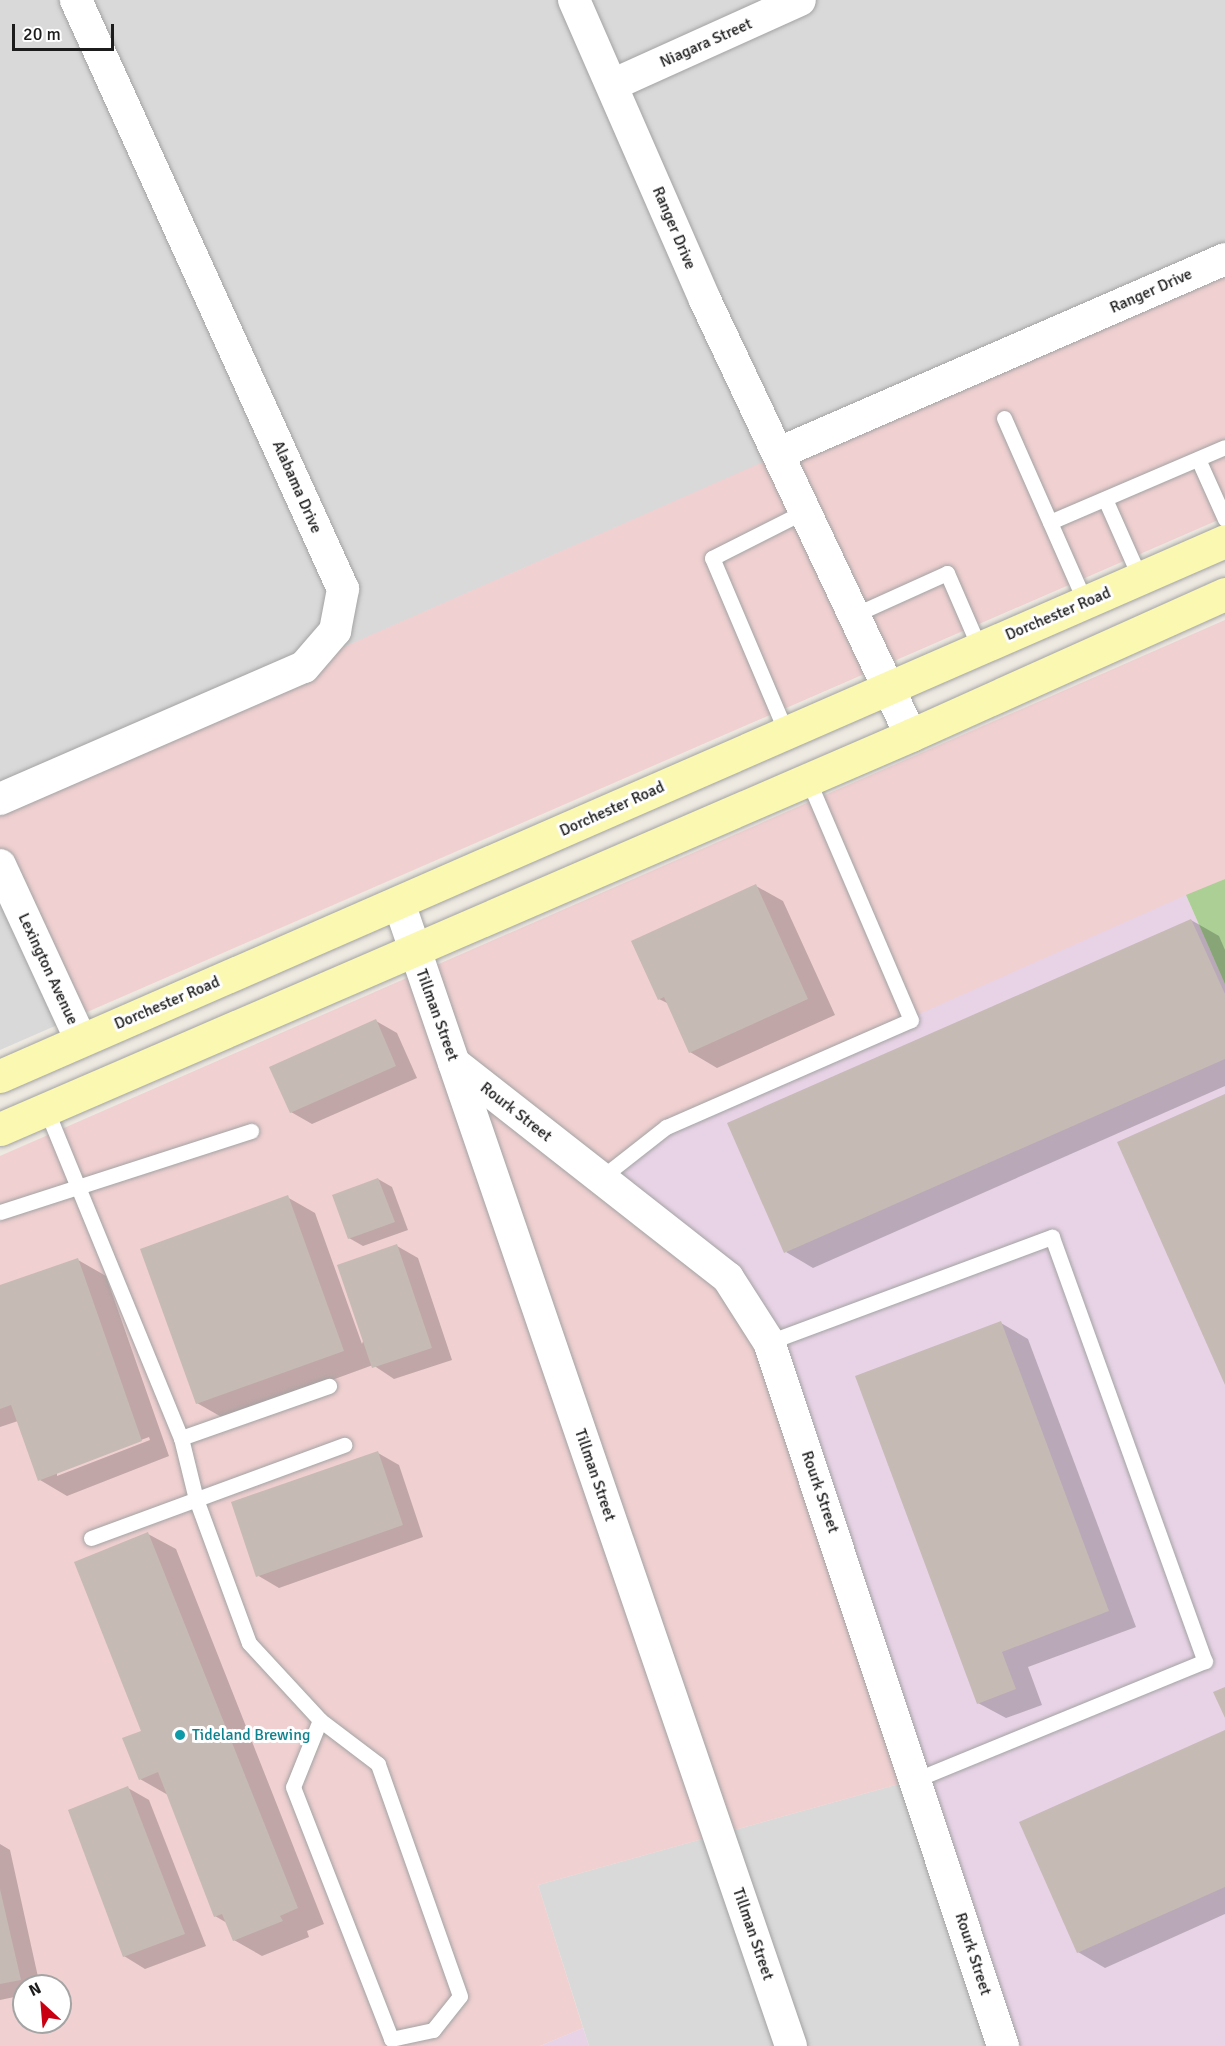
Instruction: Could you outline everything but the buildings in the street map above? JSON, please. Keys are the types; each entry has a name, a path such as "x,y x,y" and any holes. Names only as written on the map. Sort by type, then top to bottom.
{"main road":[{"name":"Dorchester Road","path":"0,1076 399,903 887,687 1225,542"},
{"path":"0,1129 912,735 1225,594"}],"street":[{"name":"Alabama Drive","path":"0,799 304,667 335,631 343,589 76,0"},
{"name":"Ranger Drive","path":"573,0 705,300 779,453 887,687 912,735"},
{"name":"Niagara Street","path":"612,85 800,0"},
{"name":"Ranger Drive","path":"779,453 1225,259"},
{"name":"Lexington Avenue","path":"0,865 81,1040"},
{"name":"Tillman Street","path":"399,903 791,2046"},
{"name":"Rourk Street","path":"454,1063 728,1278 769,1342 917,1779 1003,2046"}],"lane":[{"path":"1004,418 1085,602"},
{"path":"1050,522 1225,447"},
{"path":"1198,459 1225,519"},
{"path":"1104,499 1140,578"},
{"path":"786,732 712,558 805,511"},
{"path":"854,615 947,573 979,647"},
{"path":"601,1178 666,1127 911,1020 808,780"},
{"path":"46,1109 181,1438 196,1499 249,1643 320,1720 378,1764 460,1996 433,2030 391,2039 293,1787 320,1720"},
{"path":"0,1212 251,1131"},
{"path":"769,1342 1052,1237 1205,1661 917,1779"},
{"path":"181,1438 329,1386"},
{"path":"91,1538 344,1445"}],"shaded area":[{"path":"0,0 1225,0 1225,259 0,799"},
{"path":"1225,258 1225,517 71,1019 0,865 0,799"},
{"path":"1225,620 1225,879 911,1020 728,1278 769,1342 917,1779 538,1885 583,2028 540,2046 0,2046 0,1156"},
{"path":"0,865 71,1019 0,1050"},
{"path":"1186,895 1225,984 1225,2046 1003,2046 769,1342 728,1278 601,1178 666,1127"},
{"path":"917,1779 1003,2046 589,2046 538,1885"},
{"path":"583,2028 589,2046 540,2046"}],"green space":[{"path":"1225,879 1225,984 1186,895"}],"place":[{"name":"Tideland Brewing","path":"180,1735"}]}
